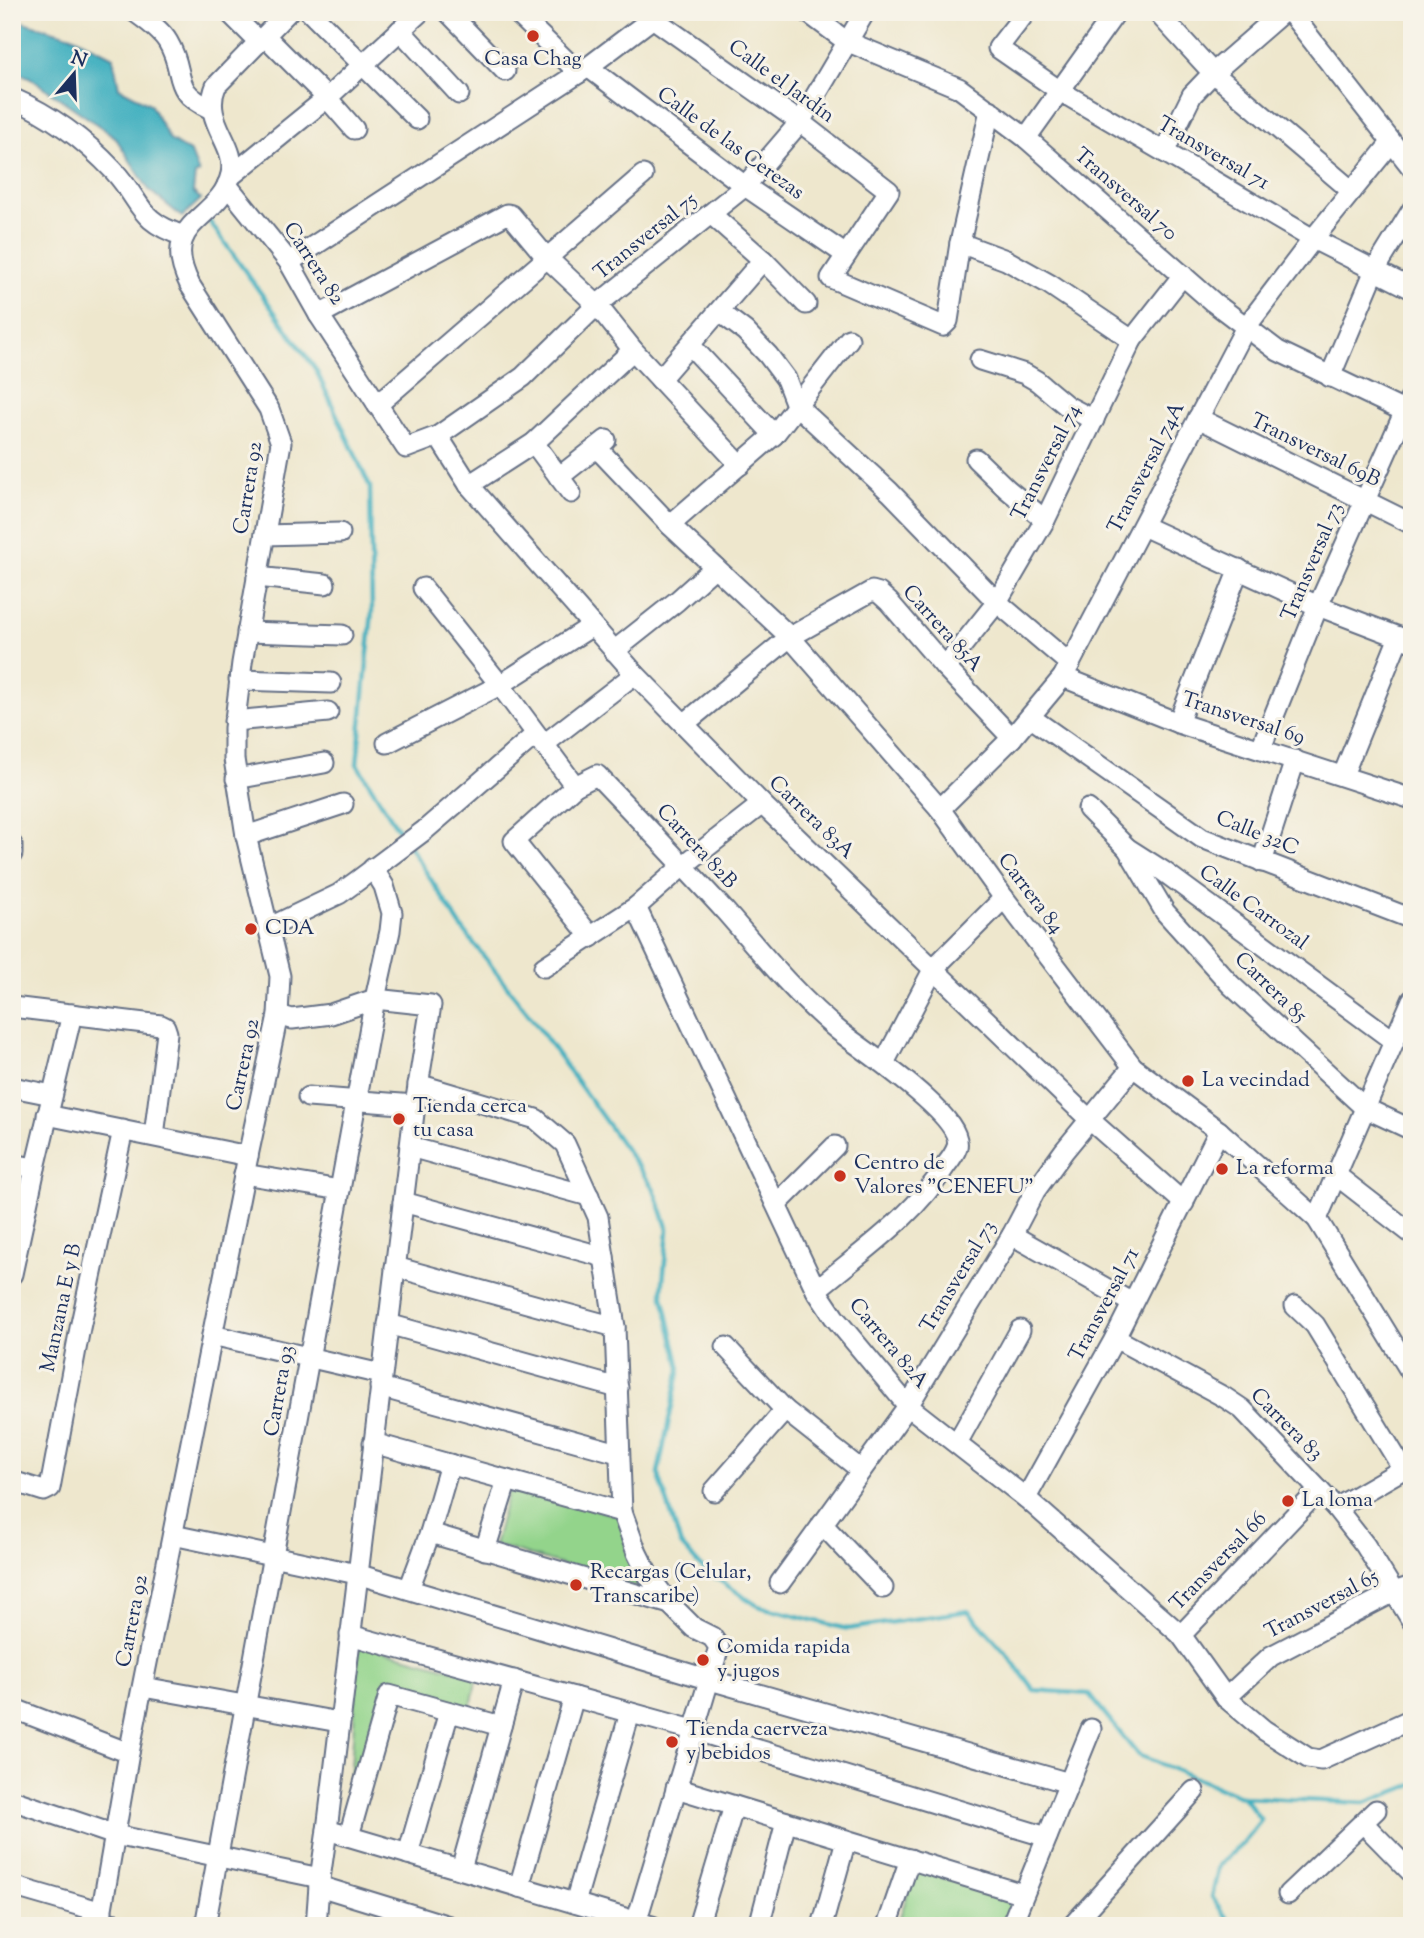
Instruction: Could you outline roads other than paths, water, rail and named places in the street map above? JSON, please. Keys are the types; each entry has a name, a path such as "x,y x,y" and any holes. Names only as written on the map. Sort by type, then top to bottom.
{"street":[{"path":"135,12 168,41 184,92 197,102 212,103 216,86 288,12"},
{"path":"229,12 327,98 354,129"},
{"path":"310,12 417,119"},
{"path":"12,98 42,111 87,144 115,173 148,219 167,230 186,232 225,186 327,98 420,12"},
{"path":"447,12 505,71"},
{"name":"Calle de las Cerezas","path":"516,12 584,70 846,255"},
{"name":"Transversal 70","path":"807,12 846,41 941,79 990,110 1027,138 1183,275 1278,351 1330,377 1409,407"},
{"name":"Transversal 75","path":"406,448 438,436 523,377 597,305 746,186 800,122 865,12"},
{"name":"Transversal 71","path":"1026,12 998,48 1060,91 1313,239 1412,289"},
{"path":"1027,138 1116,12"},
{"path":"1157,12 1213,73 1352,191"},
{"path":"1164,152 1192,95 1213,73 1283,12"},
{"path":"1290,12 1412,168"},
{"path":"289,262 584,70 649,15"},
{"name":"Calle el Jardín","path":"649,15 800,122 889,191 846,255"},
{"path":"400,30 459,93"},
{"name":"Carrera 82","path":"212,103 231,160 225,186 289,262 319,315 406,448"},
{"path":"846,255 831,278 943,326 948,321 960,243 990,110"},
{"name":"Transversal 74A","path":"940,809 1012,738 1067,671 1247,327 1313,239 1391,143"},
{"path":"377,405 643,175"},
{"path":"1330,377 1375,270 1412,210"},
{"path":"319,315 507,214 511,215 546,257 597,305 633,349 740,466"},
{"path":"711,214 763,260 806,304"},
{"name":"Carrera 92","path":"100,1920 129,1753 278,1015 280,976 246,836 236,779 234,720 281,443 269,409 183,271 180,257 186,232"},
{"path":"960,243 1006,260 1049,284 1132,340"},
{"path":"660,379 763,260"},
{"name":"Transversal 74","path":"945,667 997,602 1045,520 1132,340 1183,275"},
{"path":"720,312 768,355 786,379 796,405"},
{"path":"670,524 774,435 849,339"},
{"path":"691,346 774,435"},
{"path":"469,485 534,443 633,349"},
{"path":"981,360 1025,374 1067,406 1094,420"},
{"name":"Transversal 69","path":"796,405 890,492 1067,671 1178,723 1412,799"},
{"name":"Transversal 73","path":"1261,748 1364,500 1409,407"},
{"name":"Transversal 69B","path":"1198,418 1412,524"},
{"name":"Carrera 83A","path":"438,436 469,485 635,674 762,804 1090,1119 1184,1203"},
{"name":"Carrera 84","path":"534,443 565,485 602,444 670,524 790,637 940,809 1133,1067 1219,1131 1317,1219 1412,1374"},
{"path":"976,459 1045,520"},
{"path":"1143,526 1318,606 1405,640 1343,775"},
{"path":"265,535 340,533"},
{"path":"614,651 715,567"},
{"path":"1178,723 1239,569"},
{"path":"257,577 326,584"},
{"path":"423,588 575,786 514,841 591,937"},
{"name":"Carrera 85A","path":"790,637 872,591 879,593 1012,738"},
{"path":"387,743 500,685 592,626"},
{"path":"247,632 342,635"},
{"path":"684,724 790,637"},
{"path":"270,928 339,894 539,740 635,674"},
{"path":"239,681 331,683"},
{"path":"234,720 328,712"},
{"name":"Calle 32C","path":"1030,717 1202,838 1412,919"},
{"path":"1262,862 1295,760"},
{"path":"236,779 324,763"},
{"name":"Carrera 82B","path":"575,786 597,775 684,865 801,996 839,1031 884,1063 926,1098 957,1139 957,1148 938,1179 910,1211 816,1290"},
{"path":"246,836 343,804"},
{"path":"544,967 636,907 684,865 762,804"},
{"name":"Calle Carrozal","path":"1088,809 1127,848 1401,1036"},
{"path":"12,845 12,854"},
{"name":"Carrera 85","path":"1127,848 1165,912 1231,985 1365,1108 1412,1130"},
{"name":"Carrera 93","path":"205,1926 356,1101 390,931 392,914 376,866"},
{"path":"884,1063 934,968 1004,898"},
{"name":"Carrera 82A","path":"636,907 816,1290 834,1317 908,1406 1026,1498 1181,1635 1227,1698 1264,1730 1308,1758 1321,1760 1412,1719"},
{"path":"278,1015 292,1020 331,1014 375,999 431,1004 415,1105 319,1882 316,1926"},
{"path":"1317,1219 1365,1108 1401,1036 1412,1000"},
{"path":"12,1007 165,1027 167,1033 154,1136"},
{"path":"12,1274 17,1233 72,1014"},
{"name":"Transversal 73","path":"780,1583 908,1406 1012,1235 1035,1191 1133,1067"},
{"path":"327,1830 641,1924 676,1788 719,1652 718,1642 694,1628 670,1604 648,1575 622,1512 615,1327 598,1217 565,1144 536,1119 418,1084"},
{"path":"12,1087 52,1095"},
{"path":"308,1097 415,1105"},
{"path":"47,1115 154,1136 246,1165 340,1190"},
{"name":"Manzana E y B","path":"12,1481 44,1491 50,1488 80,1328 123,1130"},
{"name":"Transversal 71","path":"1026,1498 1115,1338 1219,1131"},
{"path":"777,1204 835,1146"},
{"path":"410,1147 589,1196"},
{"path":"12,1164 35,1168"},
{"path":"1336,1175 1412,1234"},
{"path":"403,1202 604,1257"},
{"path":"1012,1235 1132,1303"},
{"path":"395,1267 615,1327"},
{"path":"1295,1306 1315,1325 1407,1466 1336,1508"},
{"path":"388,1324 618,1388"},
{"path":"957,1443 1020,1330"},
{"path":"212,1335 309,1358 618,1453"},
{"name":"Carrera 83","path":"1115,1338 1242,1409 1336,1508 1403,1589 1412,1621"},
{"path":"726,1347 785,1410 861,1470"},
{"path":"714,1491 785,1410"},
{"path":"373,1443 622,1512"},
{"path":"409,1589 430,1533 450,1464"},
{"path":"485,1550 507,1480"},
{"name":"Transversal 66","path":"1181,1635 1319,1490"},
{"path":"822,1524 883,1588"},
{"path":"430,1533 670,1604"},
{"path":"173,1535 357,1574 710,1680 1069,1783"},
{"name":"Transversal 65","path":"1227,1698 1271,1656 1403,1589"},
{"path":"350,1635 693,1730 1047,1837"},
{"path":"461,1870 514,1680"},
{"path":"143,1687 340,1722"},
{"path":"349,1836 389,1695 501,1726"},
{"path":"519,1886 574,1697"},
{"path":"12,1708 129,1753"},
{"path":"408,1854 449,1712"},
{"path":"575,1903 630,1713"},
{"path":"1011,1926 1091,1730"},
{"path":"676,1788 1023,1894"},
{"path":"1072,1926 1194,1791"},
{"path":"12,1800 116,1835 218,1856 319,1882 449,1926"},
{"path":"698,1926 734,1806"},
{"path":"1288,1894 1370,1817 1412,1873"},
{"path":"760,1926 786,1822"},
{"path":"822,1926 846,1840"},
{"path":"887,1926 910,1859"},
{"path":"12,1886 100,1920 127,1926"}],"water":[{"path":"12,19 72,36 113,57 119,88 150,104 170,140 191,153 199,173 195,175 193,192 201,199 182,217 149,190 115,137 29,77 12,71"}],"waterway":[{"path":"207,218 316,370 370,487 372,612 357,764 405,840"},
{"path":"410,847 462,928 533,1020 654,1189 668,1230 662,1292 680,1368 658,1473 681,1545 704,1570 758,1606 847,1629 968,1611 1006,1653 1034,1690 1089,1694 1138,1755 1243,1797 1365,1803 1412,1785"},
{"path":"1232,1926 1212,1897 1219,1865 1243,1843 1261,1820 1243,1797"}],"place":[{"name":"Casa Chag","path":"533,36"},
{"name":"CDA","path":"251,929"},
{"name":"La vecindad","path":"1188,1081"},
{"name":"Tienda cerca tu casa","path":"399,1119"},
{"name":"La reforma","path":"1222,1169"},
{"name":"Centro de Valores \"CENEFU\"","path":"840,1176"},
{"name":"La loma","path":"1288,1501"},
{"name":"Recargas (Celular, Transcaribe)","path":"576,1585"},
{"name":"Comida rapida y jugos","path":"703,1660"},
{"name":"Tienda caerveza y bebidos","path":"672,1742"}]}
